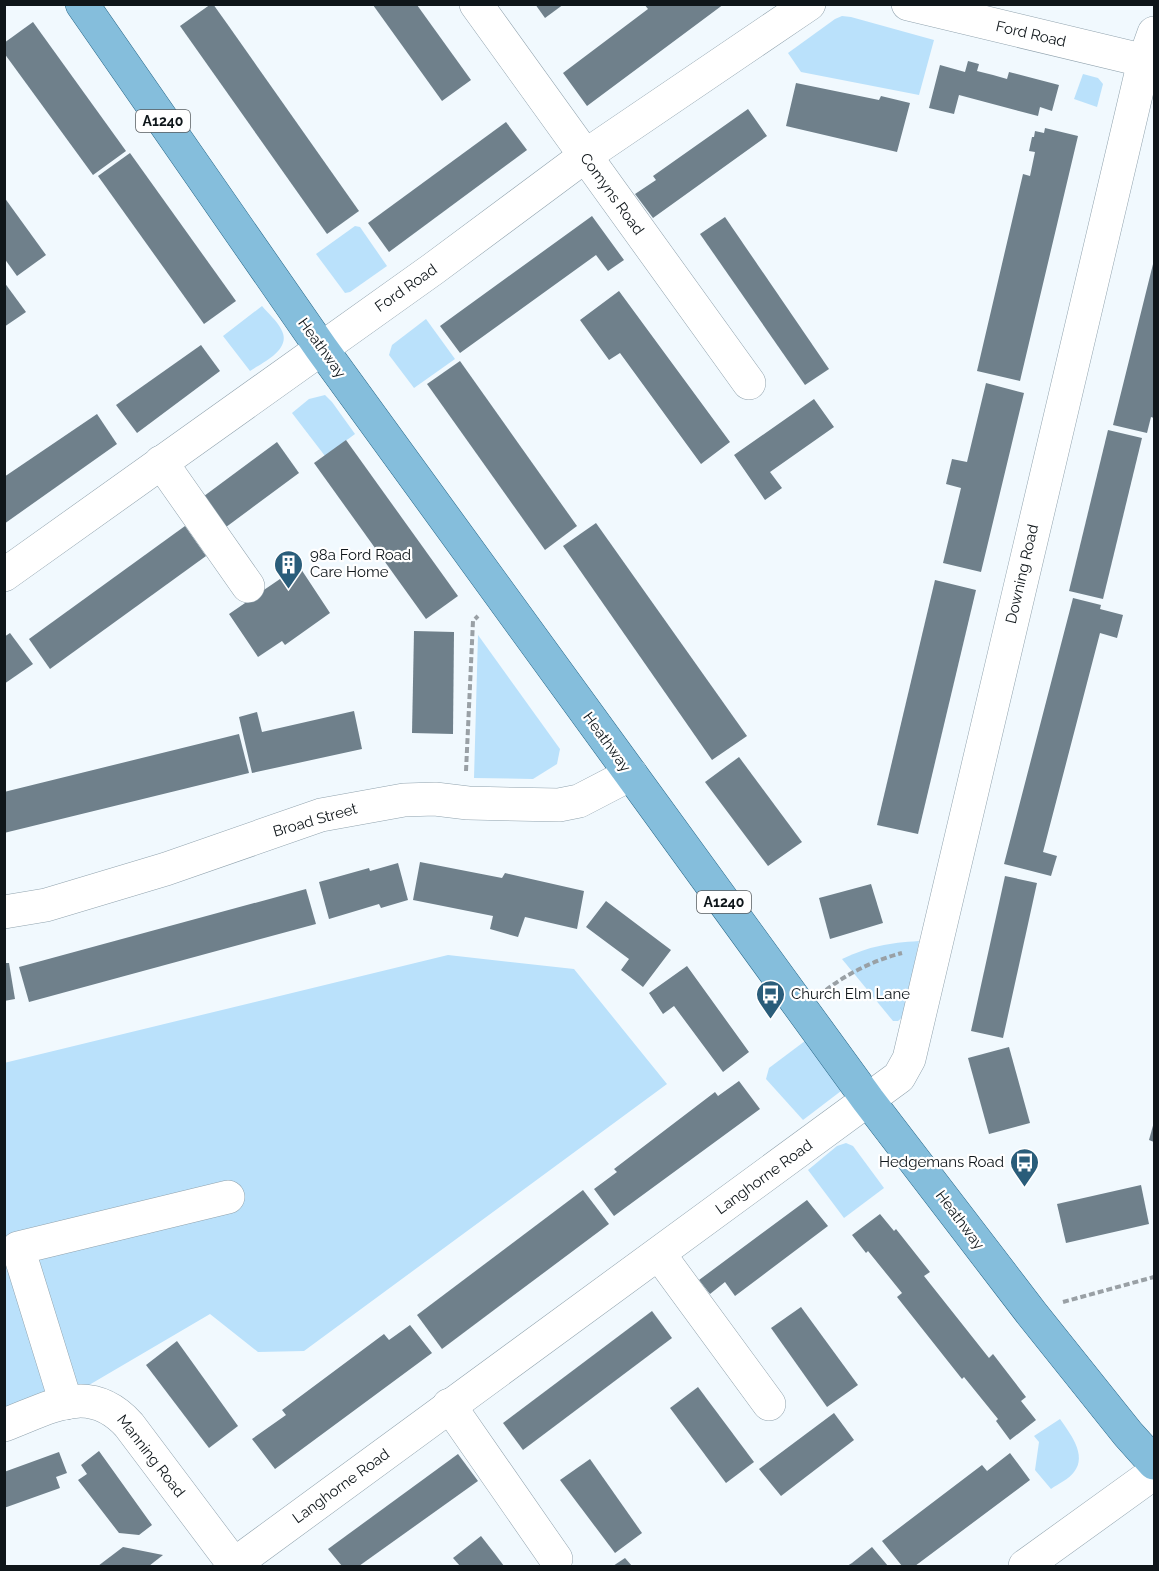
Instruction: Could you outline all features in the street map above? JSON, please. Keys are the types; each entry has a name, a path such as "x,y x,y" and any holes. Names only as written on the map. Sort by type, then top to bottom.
{"main road":[{"name":"Heathway","path":"81,4 321,348 868,1100 1032,1314 1128,1434 1155,1463"}],"street":[{"name":"Comyns Road","path":"476,4 749,383"},
{"name":"Ford Road","path":"4,575 433,269 585,156 809,4"},
{"name":"Ford Road","path":"908,4 1151,52"},
{"name":"Downing Road","path":"868,1100 899,1077 909,1059 1151,52"},
{"path":"161,462 248,586"},
{"name":"Broad Street","path":"4,912 46,905 166,869 321,815 404,800 435,799 468,803 559,805 579,801 631,774"},
{"name":"Langhorne Road","path":"234,1566 296,1518 868,1100"},
{"path":"66,1403 18,1248 228,1197"},
{"path":"659,1254 769,1404"},
{"name":"Manning Road","path":"4,1425 66,1403 85,1400 117,1412 234,1566"},
{"path":"449,1406 556,1559"},
{"path":"1024,1566 1155,1473"}],"path":[{"path":"468,803 466,784 472,621 500,594"},
{"path":"801,1008 843,976 886,957 903,952 933,953"},
{"path":"1032,1314 1072,1298 1155,1277"}],"shaded area":[{"path":"842,16 934,40 919,95 801,72 788,53"},
{"path":"1083,74 1098,78 1103,84 1097,107 1074,99"},
{"path":"355,226 360,227 387,266 350,292 345,293 316,254"},
{"path":"262,306 281,329 284,336 283,343 275,354 250,371 223,336"},
{"path":"426,319 455,359 414,388 389,355 392,345"},
{"path":"325,395 355,434 325,456 292,413 309,399"},
{"path":"478,635 560,749 557,764 533,779 474,778"},
{"path":"919,941 904,1016 898,1021 893,1021 842,959 879,946"},
{"path":"448,955 574,969 667,1084 304,1351 258,1352 210,1314 72,1395 5,1419 4,1063"},
{"path":"805,1041 841,1091 803,1120 766,1079 769,1068"},
{"path":"846,1143 853,1146 884,1188 844,1218 808,1170 837,1146"},
{"path":"1060,1419 1076,1444 1079,1458 1072,1475 1051,1489 1035,1470 1039,1442 1034,1436"}],"building":[{"path":"211,4 359,211 327,234 180,26"},
{"path":"535,4 564,4 545,18"},
{"path":"644,4 724,4 587,106 563,73 648,9"},
{"path":"373,5 417,5 471,80 442,101"},
{"path":"33,22 126,151 93,175 4,53 4,43"},
{"path":"968,61 979,64 977,71 1007,79 1009,72 1059,85 1052,111 1040,107 1038,116 959,95 954,114 929,108 940,65 965,72"},
{"path":"796,83 879,100 881,96 910,103 897,152 786,126"},
{"path":"748,109 767,136 653,218 635,194 656,180 653,176"},
{"path":"506,122 527,150 389,252 368,223"},
{"path":"1045,128 1078,136 1020,381 977,371 1023,174 1030,176 1035,152 1029,151 1032,137 1035,131 1044,133"},
{"path":"130,153 236,301 204,324 98,176"},
{"path":"4,197 46,255 17,276 4,258"},
{"path":"592,216 624,260 608,271 596,255 460,353 440,326"},
{"path":"725,217 829,369 805,385 700,234"},
{"path":"1154,260 1154,418 1151,417 1147,433 1113,425"},
{"path":"4,282 26,312 4,327"},
{"path":"619,291 730,442 701,464 620,353 609,360 580,320"},
{"path":"201,345 220,371 137,433 116,405"},
{"path":"460,361 577,526 545,550 427,384"},
{"path":"986,383 1024,393 981,572 943,563 961,488 946,484 952,459 967,462"},
{"path":"814,399 834,427 770,472 782,488 765,500 734,455"},
{"path":"97,414 117,444 4,524 4,477"},
{"path":"1108,430 1142,438 1103,599 1069,591"},
{"path":"346,440 458,596 426,619 314,463"},
{"path":"277,442 299,473 218,533 196,502"},
{"path":"596,523 747,736 712,760 563,546"},
{"path":"185,526 206,556 50,669 29,639"},
{"name":"98a Ford Road Care Home","path":"299,566 330,613 285,645 282,641 258,657 229,614"},
{"path":"935,580 976,590 918,834 877,825"},
{"path":"1073,598 1101,605 1100,609 1123,615 1117,638 1100,633 1043,852 1057,856 1051,876 1004,864"},
{"path":"414,631 454,632 453,734 412,733"},
{"path":"10,633 33,664 4,684 4,637"},
{"path":"354,711 362,749 252,773 239,717 257,712 262,732"},
{"path":"239,734 249,773 4,833 4,792"},
{"path":"739,757 802,842 768,866 705,782"},
{"path":"420,862 502,878 505,873 584,891 577,929 525,917 518,937 490,929 493,916 413,900"},
{"path":"398,863 408,900 381,908 379,904 329,919 319,882 369,868 370,871"},
{"path":"1005,876 1037,883 1003,1038 971,1031"},
{"path":"871,884 883,923 830,939 819,898"},
{"path":"306,889 316,924 29,1002 19,967"},
{"path":"606,901 671,950 643,987 621,970 629,959 586,927"},
{"path":"4,963 9,963 15,999 4,1001"},
{"path":"687,966 749,1052 723,1072 674,1006 663,1014 649,993"},
{"path":"1009,1047 1030,1123 989,1134 968,1058"},
{"path":"739,1081 760,1109 614,1216 594,1189 617,1172 614,1169 715,1092 718,1096"},
{"path":"1154,1122 1154,1142 1149,1140"},
{"path":"1141,1185 1149,1224 1066,1243 1057,1204"},
{"path":"583,1190 609,1224 442,1349 417,1315"},
{"path":"807,1200 828,1226 735,1296 725,1282 710,1294 699,1280"},
{"path":"880,1214 894,1231 896,1229 930,1272 924,1276 989,1358 993,1354 1026,1397 1021,1401 1036,1420 1010,1440 996,1421 998,1419 964,1377 962,1379 897,1297 902,1293 852,1235"},
{"path":"801,1307 858,1385 827,1407 771,1328"},
{"path":"652,1311 672,1338 523,1450 503,1423"},
{"path":"410,1325 432,1353 275,1469 252,1439 286,1415 282,1410 384,1334 389,1340"},
{"path":"177,1341 238,1426 209,1448 146,1365"},
{"path":"698,1387 754,1462 726,1483 670,1408"},
{"path":"834,1413 854,1440 781,1496 759,1469"},
{"path":"99,1451 152,1525 139,1535 119,1533 78,1480 87,1474 81,1465"},
{"path":"59,1452 67,1473 56,1477 60,1488 4,1508 4,1472"},
{"path":"1010,1453 1030,1480 915,1566 902,1566 882,1541 982,1465 987,1471"},
{"path":"458,1454 478,1481 359,1566 342,1566 328,1549"},
{"path":"590,1459 642,1533 615,1553 560,1480"},
{"path":"481,1536 504,1566 460,1566 453,1558"},
{"path":"123,1547 163,1555 149,1566 98,1566"},
{"path":"872,1547 888,1566 847,1566 852,1563"},
{"path":"625,1558 632,1566 613,1566"}],"place":[{"name":"98a Ford Road Care Home","path":"289,590"},
{"name":"Church Elm Lane","path":"770,1020"},
{"name":"Hedgemans Road","path":"1025,1188"}]}
